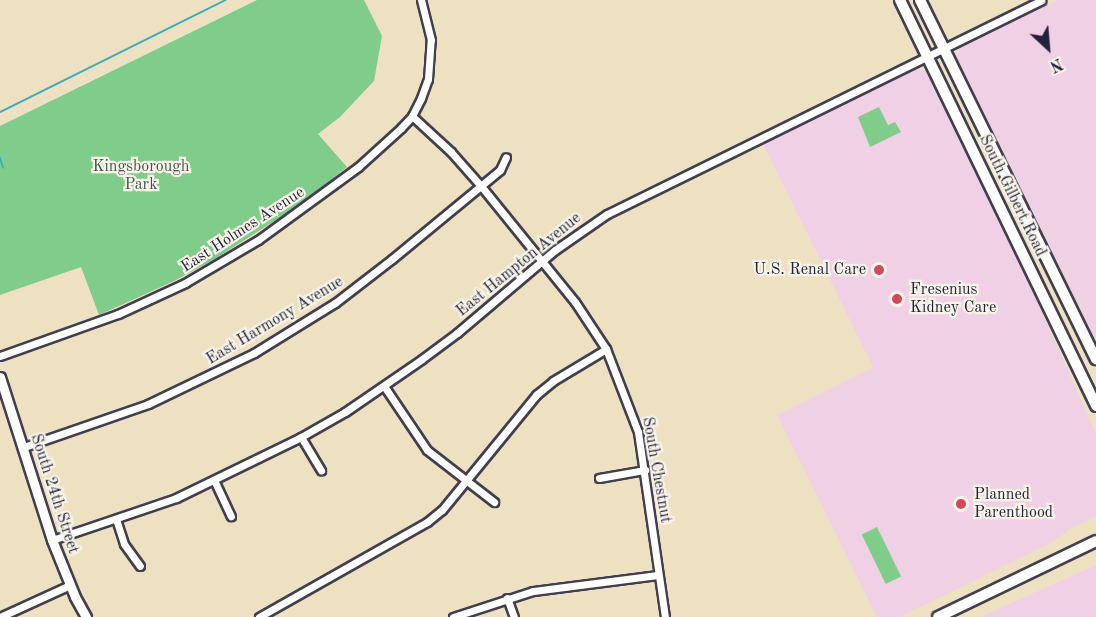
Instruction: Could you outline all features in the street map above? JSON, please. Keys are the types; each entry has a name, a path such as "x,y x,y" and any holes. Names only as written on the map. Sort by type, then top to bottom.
{"main road":[{"name":"South Gilbert Road","path":"900,0 1096,406"},
{"name":"South Gilbert Road","path":"921,0 1096,359"},
{"path":"938,617 1096,541"}],"street":[{"path":"412,116 428,79 430,58 429,22 421,0"},
{"name":"East Hampton Avenue","path":"52,540 176,498 301,437 384,386 457,333 584,228 617,208 1041,0"},
{"name":"South Chestnut","path":"412,116 451,152 482,186 587,318 606,349 638,432 665,617"},
{"name":"East Holmes Avenue","path":"0,356 118,314 225,261 284,222 349,174 412,116"},
{"name":"East Harmony Avenue","path":"24,447 148,404 254,353 335,303 482,186 500,170 506,157"},
{"path":"259,617 428,522 442,510 466,482 536,395 553,381 606,349"},
{"name":"South 24th Street","path":"0,377 52,540 69,585 86,617"},
{"path":"384,386 427,450 494,502"},
{"path":"301,437 321,470"},
{"path":"599,478 645,470"},
{"path":"214,480 231,516"},
{"path":"116,519 124,544 140,566"},
{"path":"453,617 507,598 563,586 658,575"},
{"path":"0,617 69,585"},
{"path":"507,598 514,617"}],"shaded area":[{"path":"1058,0 1096,0 1096,341 956,57 960,47"},
{"path":"918,68 927,72 1016,254 1096,434 1096,516 1070,529 1053,542 900,617 877,617 777,415 873,367 763,144"},
{"path":"1096,565 1096,617 981,617 989,613"}],"green space":[{"name":"Kingsborough Park","path":"257,0 364,0 382,36 374,81 340,117 318,134 347,167 301,204 213,260 174,281 99,315 81,267 0,295 0,126"},
{"path":"879,107 888,125 895,122 901,132 870,147 858,117"},
{"path":"877,527 901,576 886,584 862,534"}],"waterway":[{"path":"0,112 226,0"},
{"path":"0,158 3,168"}],"place":[{"name":"U.S. Renal Care","path":"879,270"},
{"name":"Fresenius Kidney Care","path":"897,299"},
{"name":"Planned Parenthood","path":"961,504"}]}
